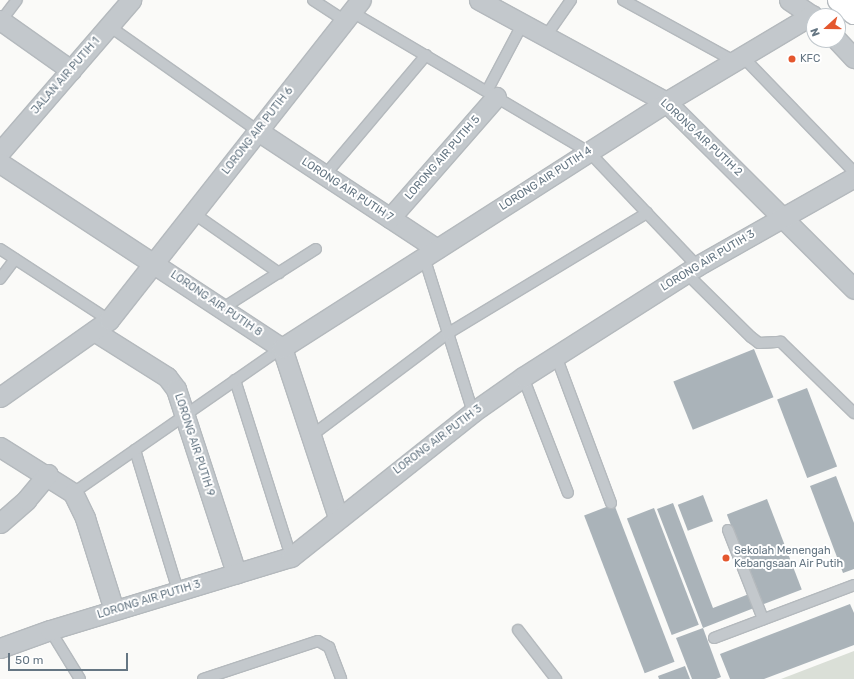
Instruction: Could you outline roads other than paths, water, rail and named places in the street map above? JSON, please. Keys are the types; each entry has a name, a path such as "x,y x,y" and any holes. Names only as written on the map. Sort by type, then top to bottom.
{"highway":[{"path":"839,0 854,13"}],"street":[{"name":"JALAN AIR PUTIH 1","path":"0,152 131,0"},
{"name":"LORONG AIR PUTIH 2","path":"479,0 666,102 783,216 854,289"},
{"path":"789,0 806,11"},
{"name":"LORONG AIR PUTIH 6","path":"0,397 102,325 193,214 353,11"},
{"path":"1,20 71,70"},
{"name":"LORONG AIR PUTIH 4","path":"282,348 666,102 806,20"},
{"path":"845,48 854,58"},
{"name":"LORONG AIR PUTIH 5","path":"390,218 492,94"},
{"name":"LORONG AIR PUTIH 7","path":"258,131 390,218 430,253"},
{"name":"LORONG AIR PUTIH 8","path":"0,163 154,262 282,348"},
{"name":"LORONG AIR PUTIH 3","path":"0,648 50,630 290,557 338,517 473,412 523,377 692,269 854,177"},
{"name":"LORONG AIR PUTIH 9","path":"102,325 167,377 176,389 236,573"},
{"path":"282,348 338,517"},
{"path":"0,447 48,474 73,493 85,518 114,610"},
{"path":"0,523 26,500 48,474"}],"lane":[{"path":"1,20 17,0"},
{"path":"313,0 353,11 589,152 647,213 692,269 751,336 759,343 781,342 854,413"},
{"path":"546,36 571,0"},
{"path":"623,0 738,59 854,172"},
{"path":"492,94 523,23"},
{"path":"109,26 258,131"},
{"path":"325,175 426,55"},
{"path":"311,436 447,334 647,213"},
{"path":"193,214 279,272"},
{"path":"223,308 316,248"},
{"path":"0,249 102,325"},
{"path":"430,253 447,334 473,412"},
{"path":"0,278 15,259"},
{"path":"73,493 282,348"},
{"path":"556,356 611,503"},
{"path":"523,377 568,493"},
{"path":"235,380 290,557"},
{"path":"135,450 178,591"},
{"path":"728,530 763,619"},
{"path":"714,638 854,585"},
{"path":"50,630 80,679"},
{"path":"518,630 556,679"},
{"path":"203,679 318,641 329,647 341,679"}],"place":[{"name":"KFC","path":"792,59"},
{"name":"Sekolah Menengah Kebangsaan Air Putih","path":"726,558"}]}
